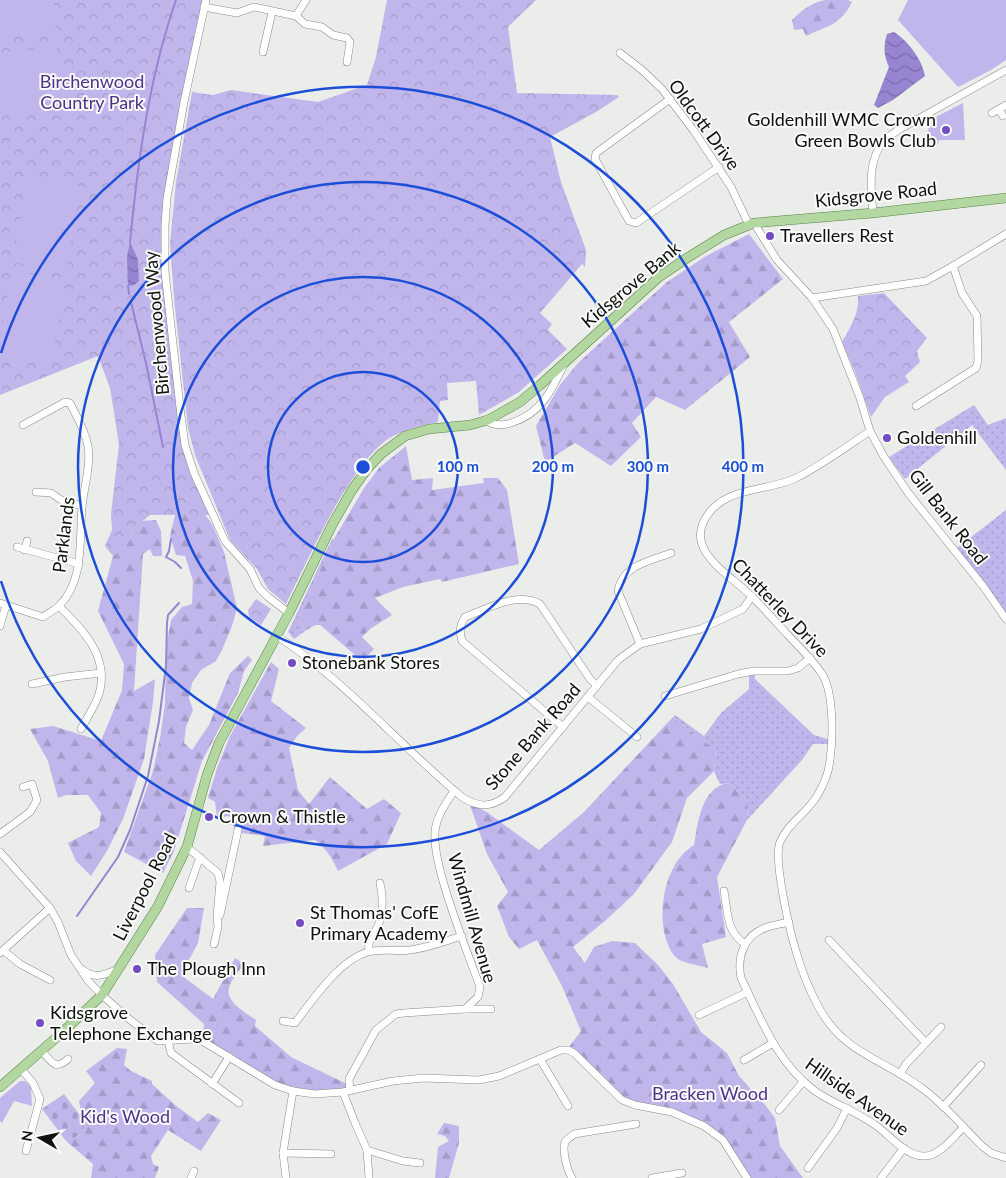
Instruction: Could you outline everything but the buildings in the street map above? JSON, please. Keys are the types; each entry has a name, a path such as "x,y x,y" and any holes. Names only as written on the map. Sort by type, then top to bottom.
{"main road":[{"name":"Kidsgrove Road","path":"752,224 1006,198"},
{"name":"Kidsgrove Bank","path":"303,585 332,524 352,490 381,454 405,436 416,432 470,425 510,408 527,397 659,277 710,242 752,224"},
{"name":"Liverpool Road","path":"0,1086 42,1051 102,995 158,906 187,847 207,775 219,743 303,585"}],"street":[{"path":"296,16 306,0"},
{"path":"205,4 237,13 254,7 296,16 305,24 322,28 333,35 347,38 350,42 347,62"},
{"name":"Birchenwood Way","path":"205,4 184,102 167,198 165,225 165,272 185,445 194,473 225,541 250,569 259,588 289,613"},
{"path":"264,52 272,12"},
{"name":"Oldcott Drive","path":"620,53 642,70 670,99 719,167 752,224 777,260 812,298"},
{"path":"873,213 871,176 875,157 885,140 900,129 1006,70"},
{"path":"670,99 596,153 595,159 629,221 636,223 719,167"},
{"path":"992,113 1003,107 1003,116"},
{"path":"812,298 926,281 1006,234"},
{"path":"916,406 976,368 978,362 976,316 962,293 954,266"},
{"name":"Gill Bank Road","path":"812,298 833,329 860,398 870,431 884,457 909,494 983,586 1006,619"},
{"name":"Kidsgrove Bank","path":"485,420 494,425 507,424 519,421 536,410 545,401 565,363"},
{"name":"Parklands","path":"23,425 65,402 70,403 82,426 87,443 90,459 82,506 79,564 69,591 59,606"},
{"name":"Chatterley Drive","path":"870,431 793,480 773,486 738,492 722,501 707,515 701,530 701,540 706,552 717,564 752,596 810,658 823,676 830,692 830,761 824,782 816,799 801,814 780,842 778,861 796,951 818,1006 830,1024 856,1049 924,1090 982,1146 991,1153 1006,1158"},
{"path":"36,492 51,493 61,500 82,506"},
{"path":"25,550 27,541"},
{"path":"17,547 79,564"},
{"path":"640,644 618,591 619,582 630,569 671,553"},
{"name":"Stone Bank Road","path":"277,636 326,672 454,791 471,803 487,806 496,804 505,797 618,660 640,644 701,628 743,609 752,596"},
{"path":"563,727 462,641 459,633 460,625 465,617 512,600 525,598 533,600 540,604 590,679 597,686"},
{"path":"0,626 3,604 43,617 59,606 80,627 96,650 101,673 99,694 81,729"},
{"path":"664,696 738,674 754,671 788,671 798,668 810,658"},
{"path":"32,684 65,677 101,673"},
{"path":"588,697 637,737"},
{"path":"0,834 30,812 37,800 32,784 23,788"},
{"name":"Windmill Avenue","path":"454,791 444,805 435,831 435,837 437,856 445,888 480,987 478,997 465,1009"},
{"path":"214,944 238,830"},
{"path":"187,847 218,873 220,882 218,927"},
{"path":"0,852 50,908 77,965 88,982 129,1019 158,1041 194,1039 204,1042 276,1085 293,1091 315,1094 346,1091 393,1081 424,1078 479,1080 499,1076 561,1050 568,1050 574,1053 622,1100 636,1105 672,1112 704,1126 723,1140 747,1178"},
{"path":"189,888 200,857"},
{"path":"370,951 369,941 378,926 382,910 383,898 380,882"},
{"path":"724,892 731,930 736,938 745,944 756,932 764,928 789,922"},
{"path":"50,908 2,952 50,980"},
{"path":"283,1021 295,1023 342,968 357,957 370,951 421,949 462,936"},
{"path":"828,940 926,1043"},
{"name":"Hillside Avenue","path":"745,944 739,967 741,978 773,1043 787,1064 803,1082 878,1127 904,1148 918,1156 932,1155 938,1152 964,1127"},
{"path":"77,965 88,974 96,976 119,969"},
{"path":"699,1015 748,992"},
{"path":"369,1178 367,1150 354,1124 346,1091 349,1079 376,1030 396,1014 465,1009 491,1010"},
{"path":"900,1074 906,1064 941,1027"},
{"path":"168,1041 171,1053 239,1102"},
{"path":"744,1060 773,1043"},
{"path":"42,1051 56,1065 62,1064 68,1059"},
{"path":"212,1084 229,1057"},
{"path":"540,1059 568,1106"},
{"path":"943,1107 981,1065"},
{"path":"21,1068 32,1083 40,1099 26,1151"},
{"path":"779,1110 803,1082"},
{"path":"286,1178 283,1153 293,1091"},
{"path":"812,1166 837,1128 847,1108"},
{"path":"572,1178 566,1168 564,1147 565,1141 568,1138 574,1134 636,1124"},
{"path":"881,1178 904,1148"},
{"path":"367,1150 378,1155 417,1165"},
{"path":"283,1153 331,1154"},
{"path":"322,1154 322,1163"},
{"path":"652,1178 682,1173"}],"green space":[{"name":"Birchenwood Country Park","path":"0,0 206,0 167,198 165,260 186,447 213,515 150,515 134,528 127,544 113,556 105,546 112,530 111,514 119,444 110,388 98,356 0,395"},
{"path":"0,0 53,0 56,30 0,35"},
{"path":"387,0 536,0 508,27 517,93 617,95 619,97 550,137 561,182 586,250 585,267 582,264 540,313 552,324 548,330 567,349 519,392 479,415 476,381 447,383 448,400 440,401 438,422 406,430 388,439 373,452 359,470 344,491 286,604 268,589 257,569 230,540 195,455 188,428 170,243 176,182 192,92 213,95 231,90 318,102 367,85 376,57"},
{"path":"825,0 848,0 852,2 843,16 827,27 806,36 803,29 794,30 792,20 796,16 811,5"},
{"path":"908,0 1006,0 1006,60 958,87 898,20"},
{"path":"57,47 64,108 0,115 0,53"},
{"name":"Goldenhill WMC Crown Green Bowls Club","path":"963,103 965,140 939,140 938,144 929,144 928,121"},
{"path":"27,178 81,187 66,271 13,262"},
{"path":"749,234 783,279 729,322 750,357 685,410 656,397 632,423 641,437 611,466 575,443 545,462 536,426 560,385 578,363 667,282 706,256"},
{"path":"12,271 65,280 51,364 0,355 0,338"},
{"path":"884,293 927,338 917,351 920,362 905,376 909,382 885,397 871,417 842,342 856,314 858,296"},
{"path":"974,405 988,425 1006,418 1006,470 972,425 905,479 889,457"},
{"path":"406,446 412,480 433,478 432,490 484,483 483,478 498,478 507,490 519,564 442,582 440,579 403,587 375,598 392,615 370,629 362,637 374,649 362,661 320,625 315,625 305,631 298,619 334,539 364,488 379,468"},
{"path":"1006,510 1006,613 957,548"},
{"path":"175,515 205,515 212,524 224,552 237,608 232,626 216,661 201,670 192,683 189,698 193,710 186,727 184,743 192,750 209,725 230,673 248,656 252,660 244,671 238,693 202,761 174,851 163,873 124,852 153,771 160,738 165,704 166,648 171,620 182,607 192,604 193,581 185,556 176,555 170,536"},
{"path":"156,520 161,531 162,556 153,556 150,549 143,554 134,691 155,679 144,759 123,819 107,851 91,876 76,861 68,843 99,827 101,813 88,795 66,795 58,798 48,761 30,729 53,726 101,741 122,690 124,664 98,611 113,556 127,544 134,528 141,521"},
{"path":"332,539 334,539 298,619 305,631 294,639 288,632"},
{"path":"256,599 271,609 261,625 249,617 248,610"},
{"path":"271,662 279,669 271,701 306,728 297,736 289,748 298,790 309,804 330,777 367,809 384,799 401,813 387,844 338,871 328,854 315,840 263,846 265,836 234,832 233,817 226,816 220,820 217,817 215,802 208,798 217,768 230,736"},
{"path":"754,671 755,679 814,735 831,740 831,744 813,744 802,760 747,820 748,801 729,783 720,784 714,771 716,749 700,739 673,717 675,715 704,736 721,713 749,689 749,672"},
{"name":"Bracken Wood","path":"673,717 700,739 716,749 714,771 687,798 672,842 634,894 573,947 585,963 594,947 612,941 635,943 658,965 673,984 701,1032 727,1053 739,1076 775,1118 780,1146 803,1178 751,1178 724,1138 704,1126 622,1098 568,1048 581,1031 562,986 537,940 519,949 509,937 497,906 508,892 487,854 469,802 488,813 539,850 584,812"},
{"path":"729,783 748,801 747,820 717,877 726,937 702,944 708,968 681,961 672,953 664,929 664,895 676,863 694,845 699,816 707,798 712,791"},
{"path":"187,908 204,908 198,943 181,975 213,999 235,958 244,964 229,988 230,998 233,1002 256,1020 255,1026 291,1057 349,1085 350,1091 315,1094 275,1085 202,1041 204,1024 157,982 155,955"},
{"name":"Kid's Wood","path":"117,1048 127,1049 124,1065 131,1071 152,1081 152,1084 175,1105 198,1122 208,1113 221,1120 201,1151 168,1130 151,1156 153,1164 159,1167 155,1178 91,1178 93,1164 66,1141 85,1133 79,1101 95,1083 86,1071"},
{"path":"20,1081 25,1081 31,1087 32,1106 14,1101 2,1123 0,1121 0,1098"},
{"path":"64,1094 82,1118 85,1133 66,1141 42,1109"},
{"path":"444,1123 459,1126 459,1143 449,1178 435,1178 438,1147 449,1141 445,1136 437,1134"}],"water":[{"path":"894,32 914,51 921,63 925,76 893,100 878,108 874,105 889,67 885,51 886,38 887,34"},
{"path":"130,242 138,260 139,281 134,285 128,286 127,257"}],"waterway":[{"path":"130,242 146,120 159,59 176,0"},
{"path":"128,286 129,294"},
{"path":"131,302 146,363 163,447"},
{"path":"171,539 166,557 181,568"},
{"path":"77,916 118,857 130,830 148,776 159,721 166,666 168,615 179,603"}],"place":[{"name":"Goldenhill WMC Crown Green Bowls Club","path":"946,130"},
{"name":"Travellers Rest","path":"770,236"},
{"name":"Goldenhill","path":"887,438"},
{"name":"Stonebank Stores","path":"292,663"},
{"name":"Crown & Thistle","path":"209,817"},
{"name":"St Thomas' CofE Primary Academy","path":"300,923"},
{"name":"The Plough Inn","path":"137,969"},
{"name":"Kidsgrove Telephone Exchange","path":"40,1023"}]}
